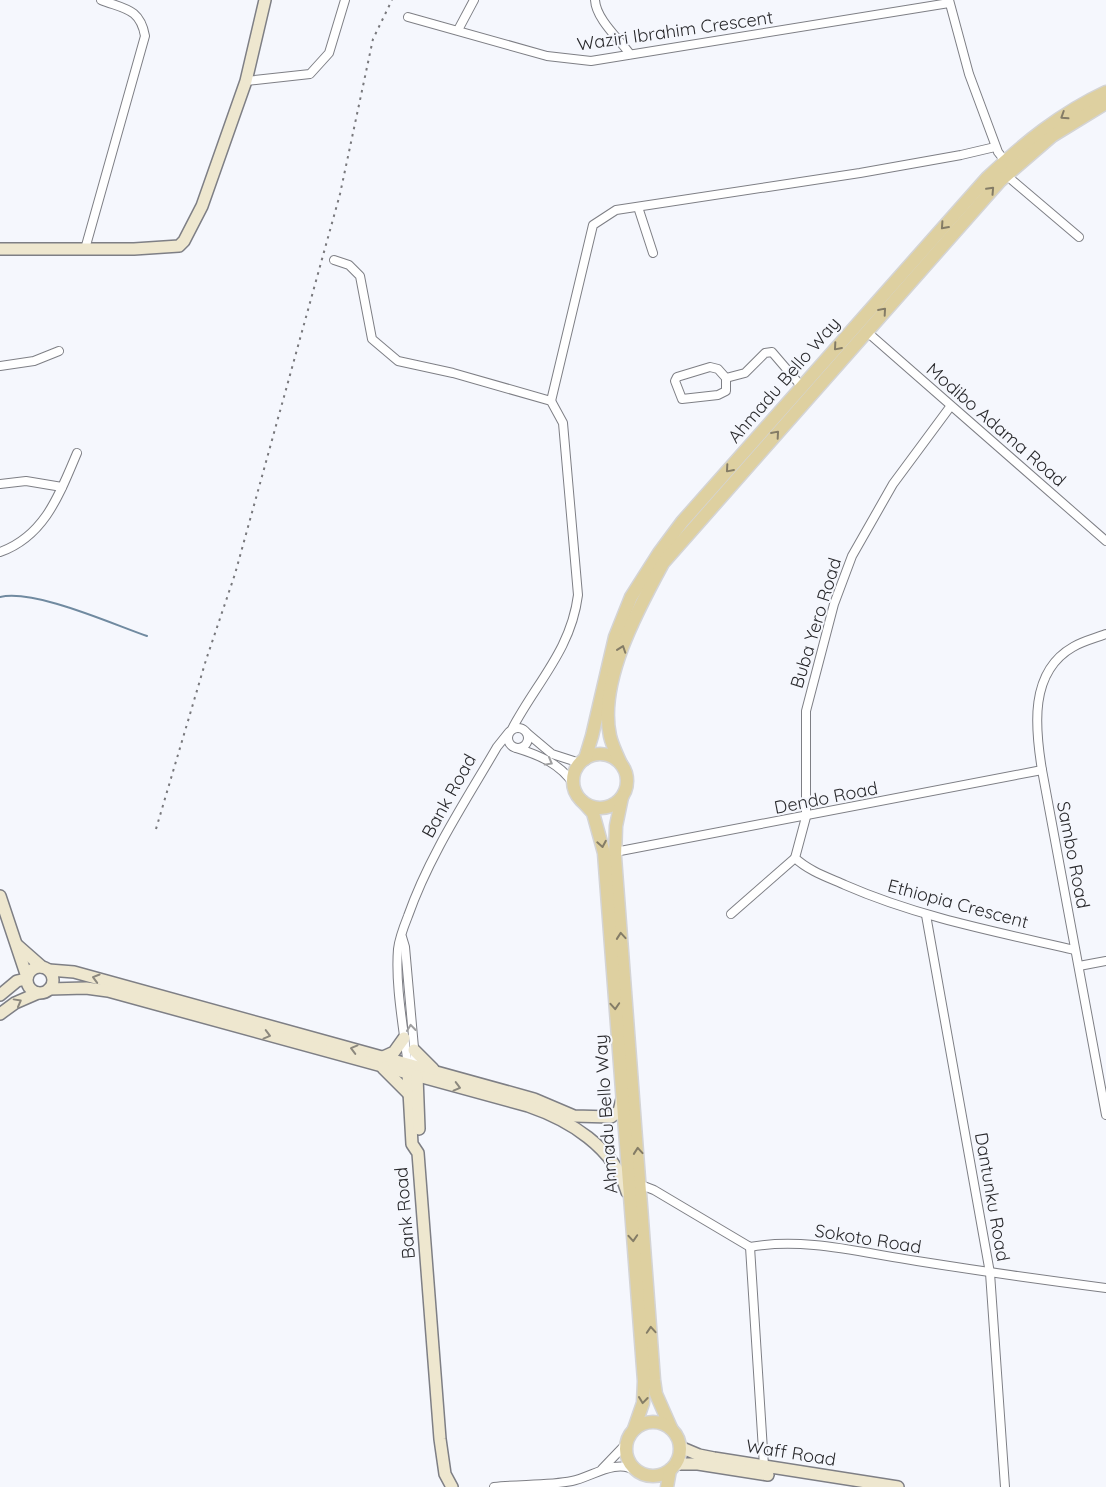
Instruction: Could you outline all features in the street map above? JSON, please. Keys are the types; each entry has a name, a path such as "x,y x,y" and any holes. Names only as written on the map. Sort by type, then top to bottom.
{"main road":[{"name":"Ahmadu Bello Way","path":"582,761 614,637 631,597 682,522 970,197 1005,161 1044,130 1106,92"},
{"name":"Ahmadu Bello Way","path":"621,764 610,735 608,704 628,632 660,569 958,226 1006,175 1052,136 1106,103"},
{"path":"604,754 616,759 621,764 627,778 626,788 622,797 610,806 602,808 588,805 582,801 574,786 574,776 582,761 604,754"},
{"name":"Ahmadu Bello Way","path":"622,797 615,852 654,1380 656,1394 671,1428"},
{"name":"Ahmadu Bello Way","path":"582,801 593,814 604,853 644,1393 641,1411 634,1429"},
{"path":"667,1487 680,1446 678,1438 671,1428 656,1422 641,1424 628,1436 625,1445 629,1464 641,1477 652,1476 673,1467"}],"street":[{"path":"85,249 145,36 143,25 135,13 100,0"},
{"path":"0,249 176,248 184,241 202,206 246,81 265,0"},
{"path":"246,81 310,74 329,53 345,0"},
{"path":"458,30 474,0"},
{"path":"595,0 603,20 630,54"},
{"path":"949,1 969,74 996,147 1005,161"},
{"name":"Waziri Ibrahim Crescent","path":"408,17 547,56 591,61 949,1"},
{"path":"334,260 349,265 360,276 372,340 398,361 453,373 551,401 593,225 616,210 869,171 996,147"},
{"path":"1006,175 1079,237"},
{"path":"638,207 653,252"},
{"name":"Modibo Adama Road","path":"866,332 1106,541"},
{"path":"0,366 34,361 59,352"},
{"path":"726,378 745,373 765,354 772,352 802,387"},
{"path":"710,368 718,369 726,378 727,388 722,393 685,400 680,396 676,381 680,374 710,368"},
{"name":"Bank Road","path":"452,1487 445,1474 440,1439 418,1153 412,1144 414,1095 412,1070 404,1038 398,947 417,892 440,845 492,755 525,710 556,660 576,612 578,595 564,424 551,401"},
{"name":"Buba Yero Road","path":"806,817 806,711 834,604 852,556 893,484 950,407"},
{"path":"0,552 27,537 45,519 77,453"},
{"path":"0,484 26,481 62,487"},
{"name":"Sambo Road","path":"1106,634 1073,647 1058,660 1048,674 1038,697 1036,721 1042,770 1106,1115"},
{"path":"514,748 526,745 529,740 522,723 525,710"},
{"path":"574,786 566,773 560,768 532,753 514,748 509,741 510,730 526,732 552,754 582,761"},
{"name":"Bank Road","path":"492,755 504,746 514,748"},
{"name":"Dendo Road","path":"615,852 806,817 1042,770"},
{"path":"731,914 795,858 806,817"},
{"name":"Ethiopia Crescent","path":"795,858 805,868 866,894 926,915 1075,950"},
{"path":"0,896 30,989 38,993"},
{"name":"Dantunku Road","path":"926,915 990,1273 1005,1487"},
{"name":"Bank Road","path":"402,937 405,947 414,1050 412,1070"},
{"path":"17,945 45,968 53,982 49,989"},
{"path":"1079,966 1106,961"},
{"path":"0,995 27,978 32,969 45,968 74,972 383,1062 534,1099 583,1117 611,1117 619,1111 622,1095"},
{"path":"0,1014 15,1003 49,989 86,988 108,991 383,1062 414,1095 435,1076"},
{"path":"383,1062 394,1052 404,1038"},
{"path":"414,1050 435,1076 545,1112 579,1130 608,1157 625,1183 630,1202"},
{"path":"641,1185 654,1190 750,1247 764,1466"},
{"name":"Sokoto Road","path":"750,1247 790,1242 990,1273 1106,1288"},
{"path":"597,1472 625,1445"},
{"name":"Waff Road","path":"680,1446 699,1455 898,1487"},
{"name":"Waff Road","path":"673,1467 698,1464 846,1487"},
{"path":"494,1487 573,1481 620,1466 629,1467 641,1477"}],"waterway":[{"path":"0,597 33,598 53,603 147,636"}],"railway":[{"path":"156,829 206,660 235,574 340,194 373,39 392,0"}]}
